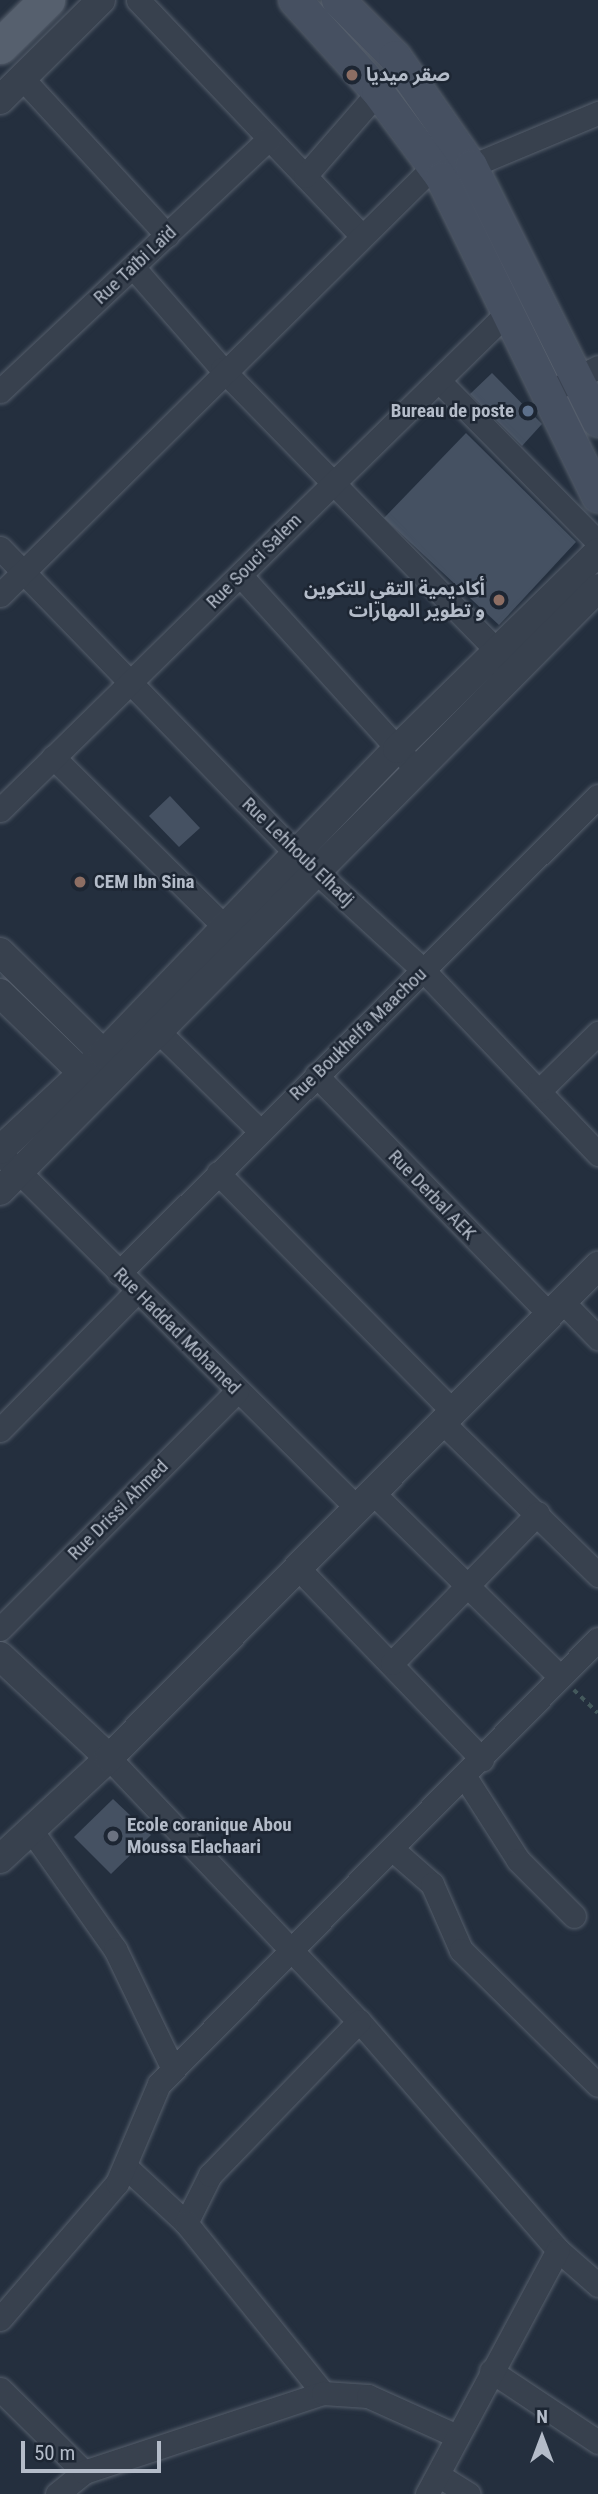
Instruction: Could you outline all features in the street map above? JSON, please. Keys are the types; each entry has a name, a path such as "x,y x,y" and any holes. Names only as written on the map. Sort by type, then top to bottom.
{"main road":[{"path":"0,46 47,0"},
{"path":"295,0 378,92 433,167 508,312 598,497"},
{"path":"338,0 395,57 471,166 588,372 598,421"}],"street":[{"path":"0,100 101,0"},
{"path":"138,0 360,234"},
{"path":"22,78 167,235"},
{"path":"305,176 378,92"},
{"path":"0,596 222,369 433,167 471,166 596,118"},
{"name":"Rue Taïbi Laïd","path":"0,391 269,138"},
{"path":"133,267 222,369 498,652"},
{"name":"Rue Souci Salem","path":"0,810 241,576 333,481 440,382 508,312"},
{"path":"548,393 588,372"},
{"path":"440,382 598,542"},
{"name":"Rue Lehhoub Elhadj","path":"0,548 128,683 307,864 425,971 598,1154"},
{"path":"102,1072 161,1034 307,864 406,759 498,652 598,552"},
{"path":"241,576 406,759"},
{"path":"406,759 598,587"},
{"path":"53,757 227,929"},
{"name":"Rue Boukhelfa Maachou","path":"119,1273 259,1130 425,971 598,796"},
{"path":"5,1167 102,1072 227,929 307,864"},
{"path":"0,952 102,1072"},
{"path":"0,993 102,1072"},
{"path":"539,1091 598,1033"},
{"path":"161,1034 259,1130"},
{"name":"Rue Derbal AEK","path":"316,1075 556,1308 598,1338"},
{"name":"Rue Haddad Mohamed","path":"5,1167 119,1273 237,1391 465,1585 560,1677"},
{"path":"218,1173 598,1575"},
{"path":"0,1859 109,1758 598,1266"},
{"path":"0,1430 136,1291"},
{"name":"Rue Drissi Ahmed","path":"0,1629 237,1391"},
{"path":"392,1663 538,1513"},
{"path":"297,1567 482,1759"},
{"path":"0,2319 126,2167 145,2105 173,2069 290,1949 466,1777 598,1639"},
{"path":"0,1656 109,1758 359,2021 558,2250 598,2285"},
{"path":"466,1777 518,1860 574,1916"},
{"path":"31,1830 115,1949 173,2069"},
{"path":"392,1849 432,1884 461,1950 598,2085"},
{"path":"186,2223 209,2175 359,2021"},
{"path":"126,2167 186,2223 323,2393"},
{"path":"469,2494 433,2484 558,2250"},
{"path":"491,2371 598,2442"},
{"path":"0,2389 84,2472"},
{"path":"57,2494 84,2472 323,2393 368,2396 457,2435"}],"path":[{"path":"560,1677 598,1713"}],"building":[{"path":"492,373 542,424 522,446 470,394"},
{"path":"466,433 576,542 499,625 384,518"},
{"path":"170,796 200,828 179,847 149,816"},
{"name":"Ecole coranique Abou Moussa Elachaari","path":"113,1799 151,1835 111,1874 74,1837"}],"place":[{"name":"صقر ميديا","path":"352,75"},
{"name":"Bureau de poste","path":"528,411"},
{"name":"أكاديمية التقي للتكوين و تطوير المهارات","path":"499,600"},
{"name":"CEM Ibn Sina","path":"80,882"},
{"name":"Ecole coranique Abou Moussa Elachaari","path":"113,1836"}]}
